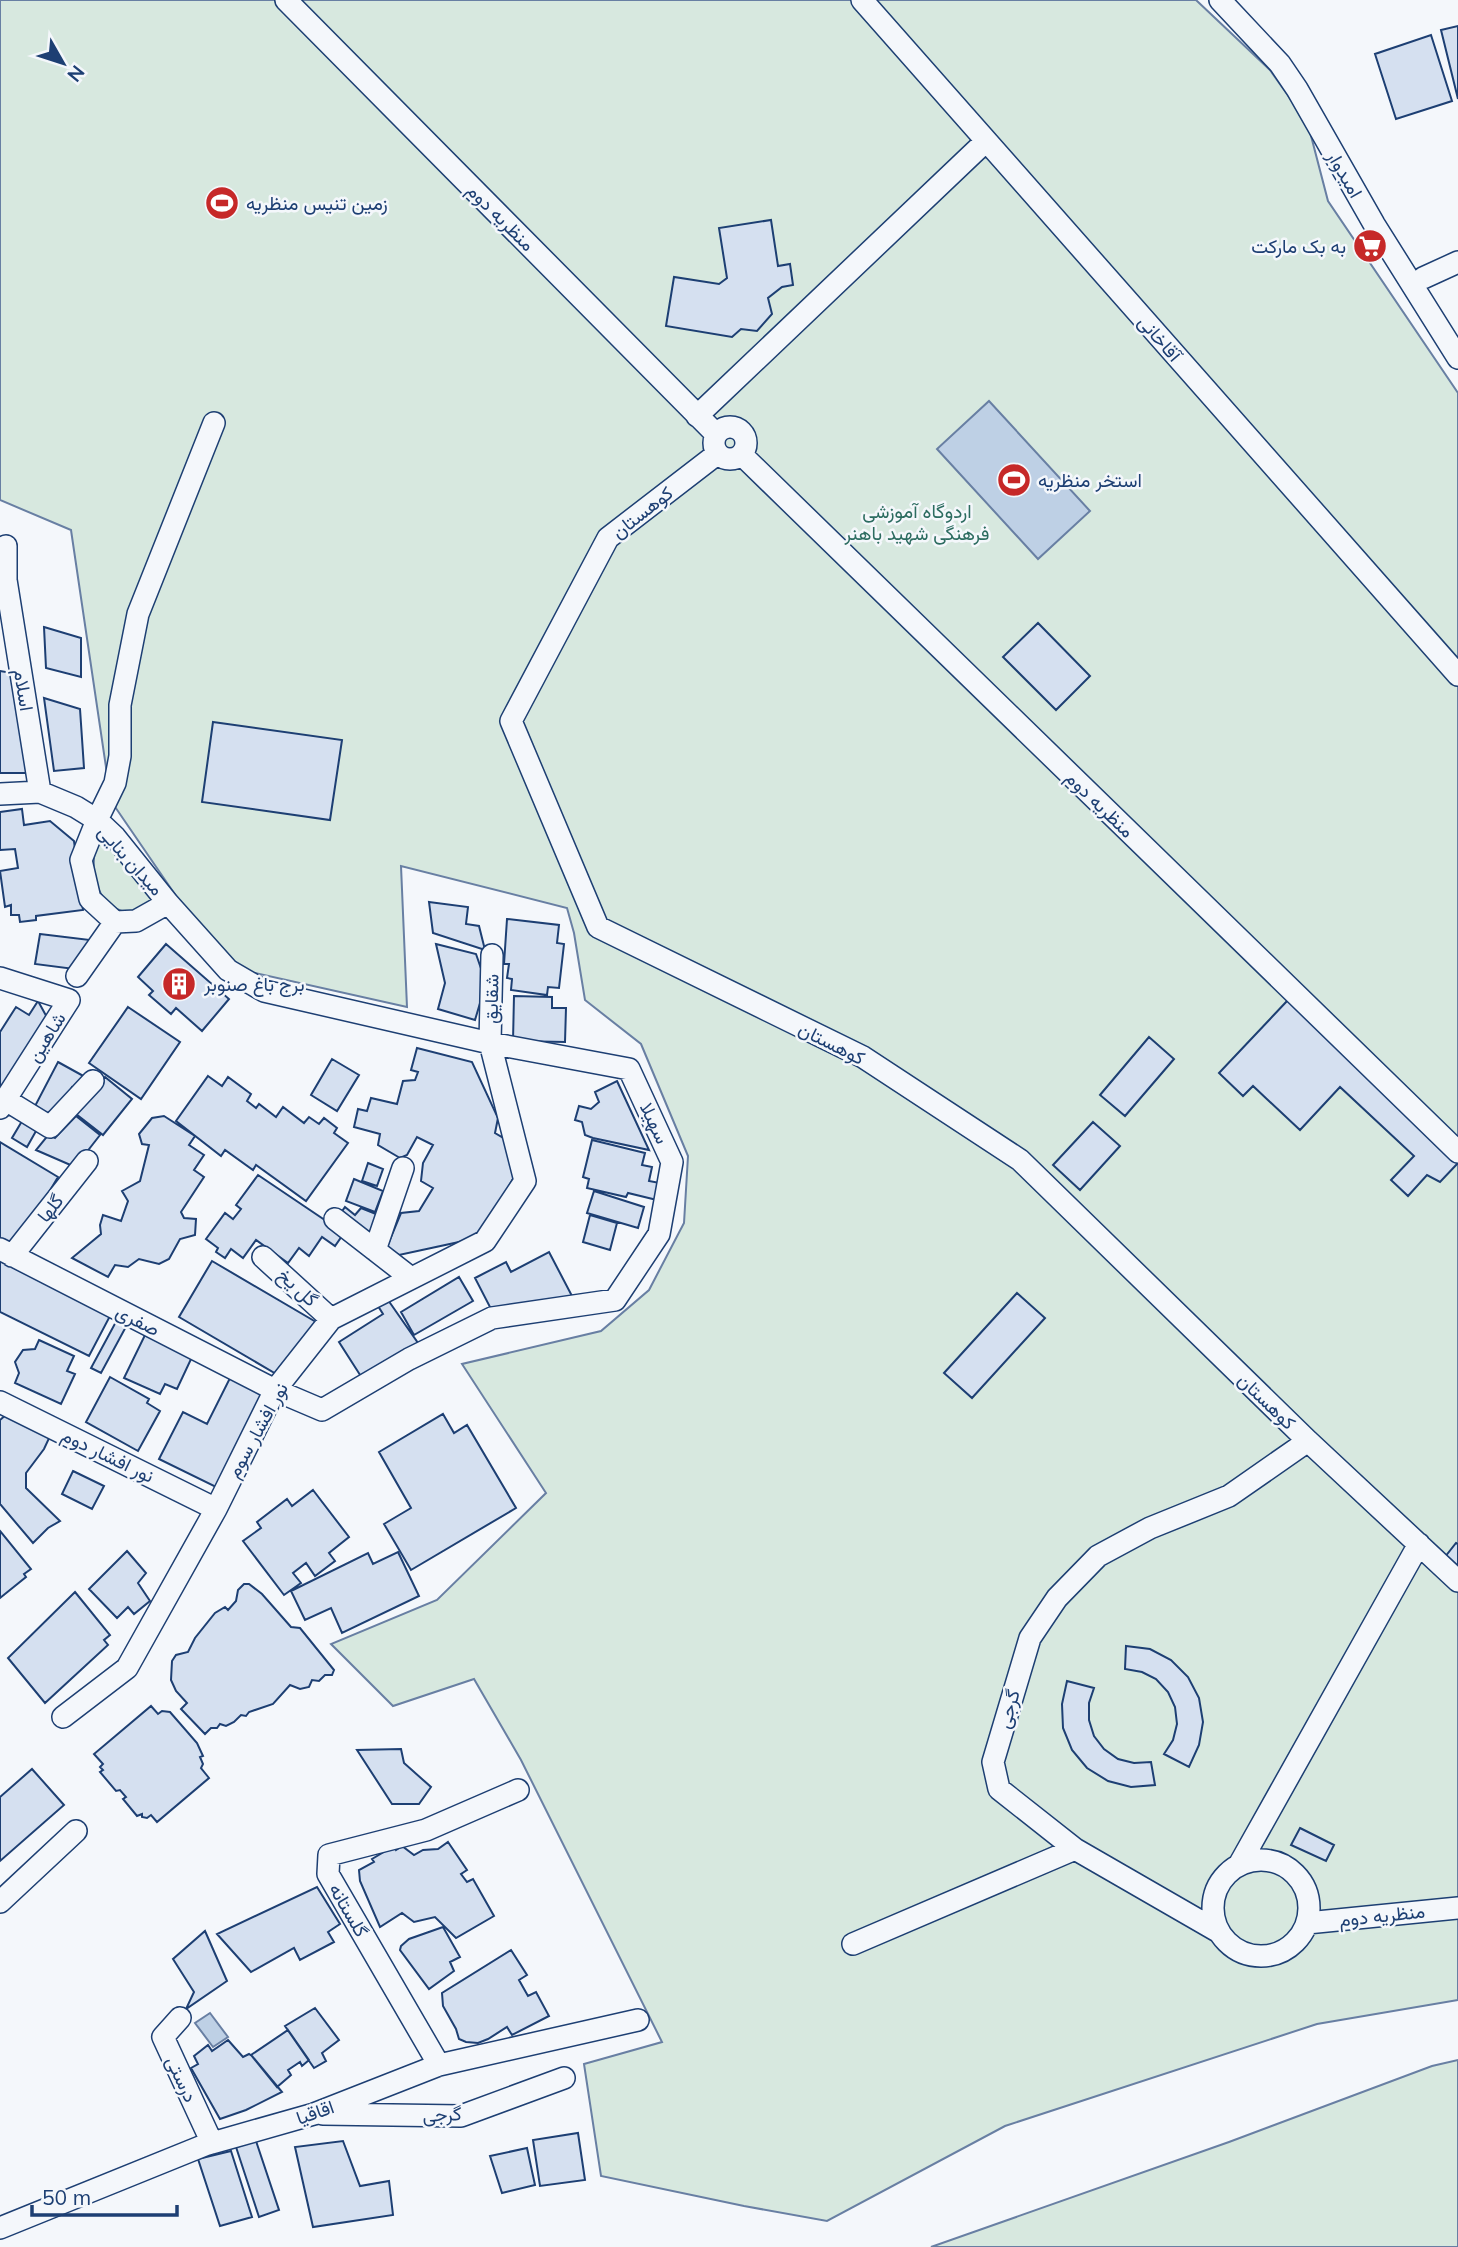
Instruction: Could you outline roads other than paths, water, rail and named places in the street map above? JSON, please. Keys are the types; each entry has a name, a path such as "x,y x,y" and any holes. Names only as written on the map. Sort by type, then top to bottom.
{"street":[{"name":"منظریه دوم","path":"286,0 697,416 716,444"},
{"name":"آقاخانی","path":"862,0 1458,675"},
{"name":"امیدوار","path":"1220,0 1284,61 1297,89 1374,224 1458,358"},
{"name":"امیدوار","path":"1235,0 1284,61 1458,332"},
{"path":"697,416 986,141"},
{"path":"1423,278 1458,262"},
{"path":"0,793 40,792 76,807 97,820 115,783 120,756 120,705 138,614 214,423"},
{"path":"727,427 739,429 746,444 736,459 723,459 716,444 727,427"},
{"name":"کوهستان","path":"716,444 608,538 511,721 598,927 863,1058 1020,1160 1308,1441 1458,1581"},
{"name":"منظریه دوم","path":"741,455 1458,1152"},
{"name":"اسلام","path":"6,546 6,580 40,792"},
{"name":"میدان بنایی","path":"97,820 121,845 168,903 136,921 115,922 90,899 80,860 97,820"},
{"name":"سهیلا","path":"168,903 228,971 264,991 490,1044 629,1069 673,1162 659,1234 615,1300 492,1318 409,1359 322,1410 275,1390"},
{"path":"77,976 115,922"},
{"name":"شقایق","path":"490,1044 492,955"},
{"name":"شاهین","path":"0,978 69,1000 3,1104"},
{"name":"نور افشار سوم","path":"63,1717 127,1668 216,1508 275,1390 331,1319 485,1241 525,1181 490,1044"},
{"path":"3,1104 50,1127 93,1081"},
{"name":"گلها","path":"6,1252 88,1161"},
{"path":"375,1251 403,1168"},
{"path":"335,1219 411,1278"},
{"name":"صفری","path":"6,1252 275,1390"},
{"name":"گل یخ","path":"263,1257 331,1319"},
{"name":"نور افشار دوم","path":"0,1402 216,1508"},
{"name":"گرجی","path":"1219,1933 1075,1849 999,1789 993,1762 1030,1638 1057,1598 1098,1556 1150,1528 1229,1496 1308,1441"},
{"path":"1239,1865 1419,1544"},
{"name":"گلستانه","path":"439,2064 328,1874 329,1854 426,1830 518,1790"},
{"path":"0,1902 76,1831"},
{"path":"853,1944 1075,1849"},
{"path":"1255,1860 1271,1860 1286,1866 1298,1877 1306,1891 1309,1907 1307,1923 1299,1937 1288,1948 1273,1955 1242,1953 1229,1945 1219,1933 1213,1918 1217,1887 1226,1874 1239,1865 1255,1860"},
{"name":"منظریه دوم","path":"1307,1923 1458,1908"},
{"name":"درستی","path":"180,2018 163,2038 212,2143"},
{"name":"اقاقیا","path":"0,2228 212,2143 314,2114 439,2064 638,2020"},
{"name":"گرجی","path":"314,2114 461,2116 564,2078"}],"water":[{"name":"استخر منظریه","path":"989,401 1090,511 1038,559 937,449"},
{"path":"210,2013 228,2037 213,2047 195,2023"}],"place":[{"name":"زمین تنیس منظریه","path":"222,203"},
{"name":"به بک مارکت","path":"1370,246"},
{"name":"استخر منظریه","path":"1014,480"},
{"name":"برج باغ صنوبر","path":"179,984"}],"park label":[{"name":"اردوگاه آموزشی فرهنگی شهید باهنر","path":"917,522"}]}
